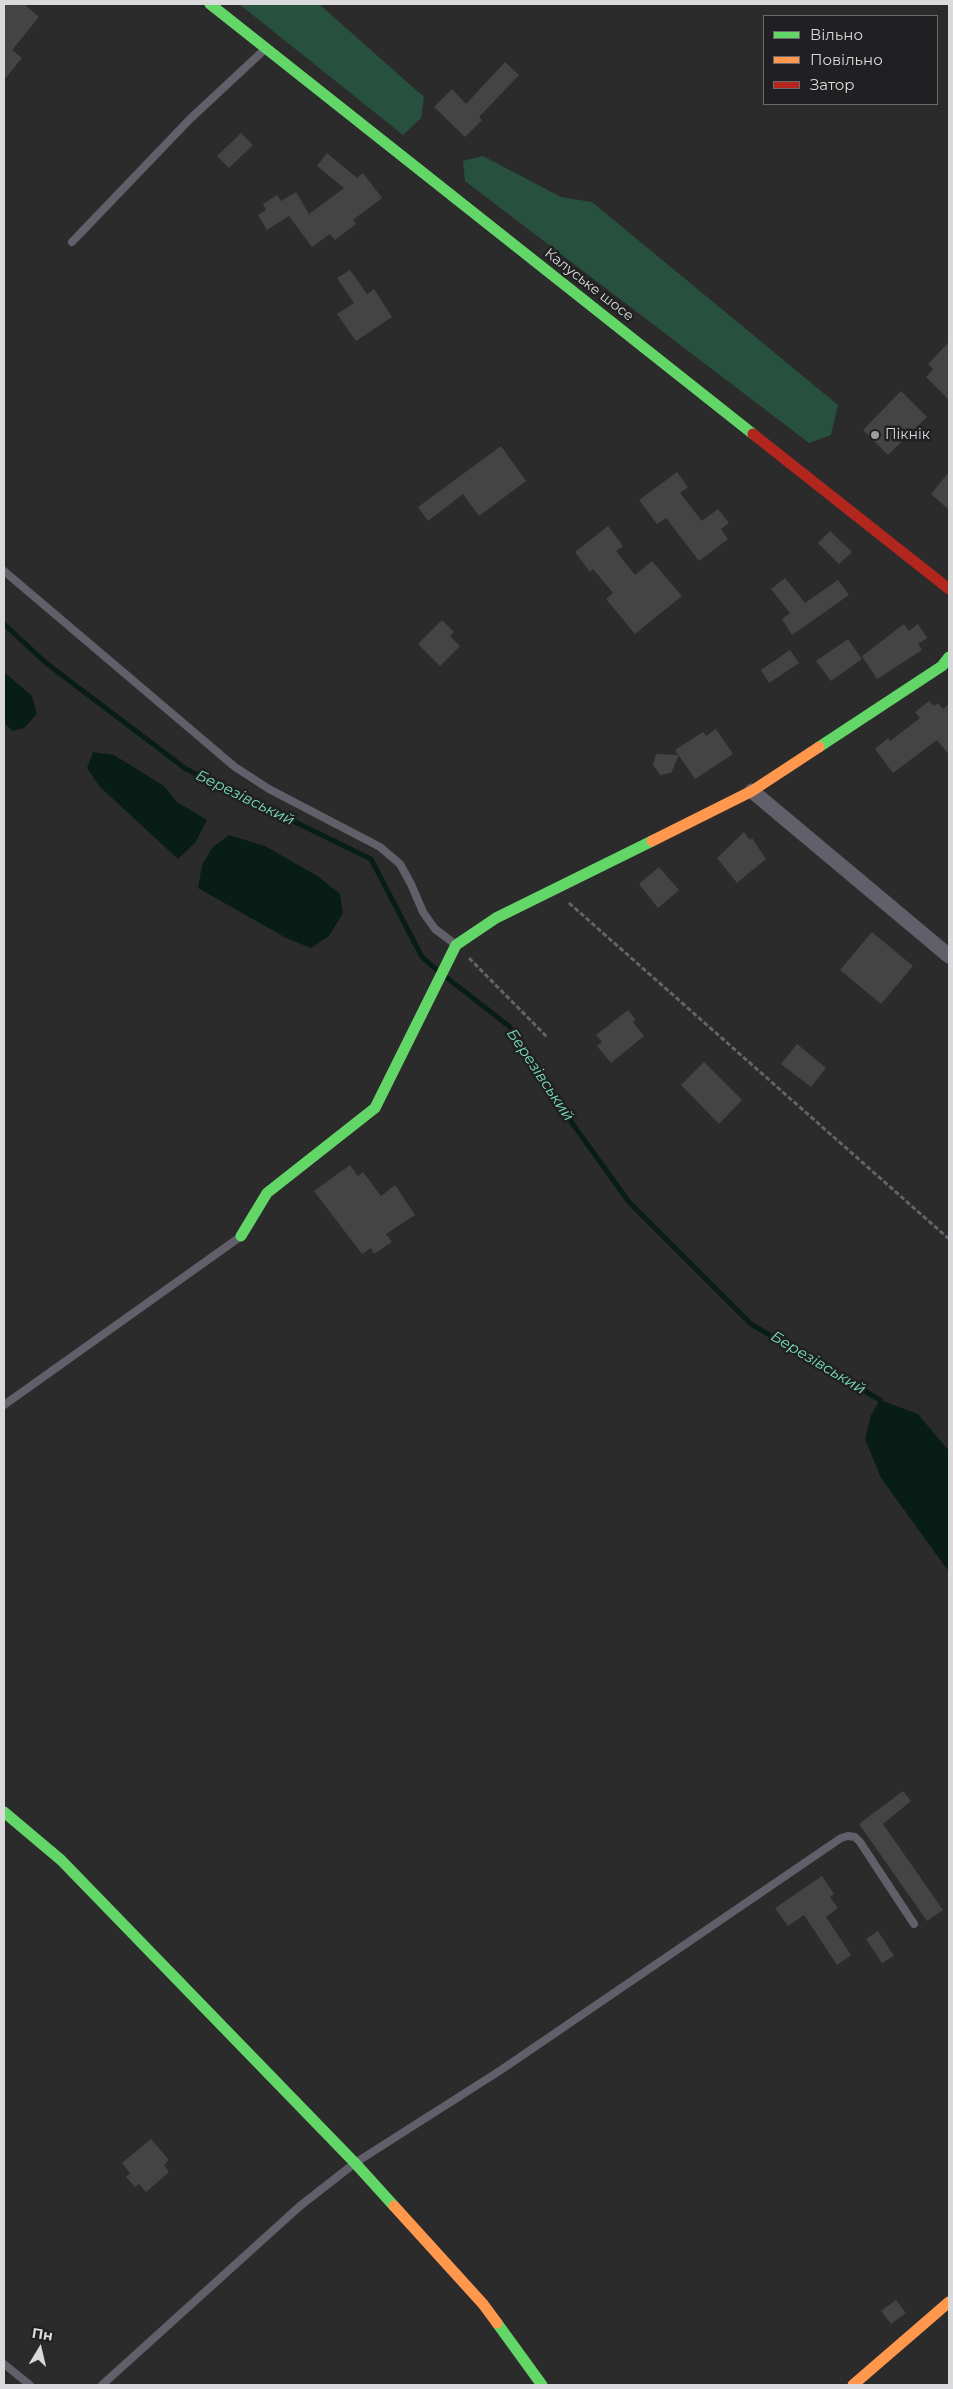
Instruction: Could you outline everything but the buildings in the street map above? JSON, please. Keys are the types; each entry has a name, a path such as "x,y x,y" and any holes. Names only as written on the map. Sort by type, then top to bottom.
{"street":[{"name":"Калуське шосе","path":"210,4 268,47 949,589"},
{"path":"241,1236 267,1193 375,1108 456,945 496,918 752,790 942,666 949,657"},
{"path":"752,790 949,956"},
{"path":"4,1812 61,1860 310,2119 355,2163 482,2304 542,2385"},
{"path":"853,2385 949,2302"}],"lane":[{"path":"72,242 190,120 268,47"},
{"path":"4,571 235,767 270,789 380,848 400,864 412,884 423,912 435,929 456,945"},
{"path":"4,1405 241,1236"},
{"path":"102,2385 300,2206 355,2163 501,2070 842,1838 848,1836 855,1837 860,1842 914,1924"},
{"path":"4,2364 30,2385"}],"path":[{"path":"554,890 949,1239"},
{"path":"456,945 548,1038"}],"green space":[{"path":"239,4 319,4 424,97 421,118 403,135"},
{"path":"483,156 561,197 592,202 838,405 831,435 809,443 465,181 463,161"}],"shaded area":[{"path":"4,672 32,696 37,714 24,728 13,731 4,723"},
{"path":"93,752 114,755 164,786 177,802 207,820 195,843 178,859 99,786 87,768"},
{"path":"229,835 265,846 319,877 340,894 343,913 329,936 311,948 286,938 198,888 202,865 212,848"},
{"path":"880,1400 918,1414 949,1451 949,1572 881,1478 865,1439 871,1415"}],"waterway":[{"name":"Березівський","path":"4,624 46,663 186,769 371,859 422,957 437,970"},
{"name":"Березівський","path":"446,977 510,1027 559,1105 629,1202 751,1324 880,1400 883,1406"}],"traffic: fast":[{"path":"210,4 753,434"},
{"path":"819,747 942,666 949,657"},
{"path":"241,1236 267,1193 375,1108 456,945 496,918 652,841"},
{"path":"4,1812 61,1860 355,2163 394,2206"},
{"path":"497,2323 542,2385"}],"traffic: slow":[{"path":"652,841 752,791 819,747"},
{"path":"394,2206 483,2304 497,2323"},
{"path":"853,2385 949,2302"}],"traffic: jam":[{"path":"753,434 949,589"}],"place":[{"name":"Пікнік","path":"875,435"}]}
